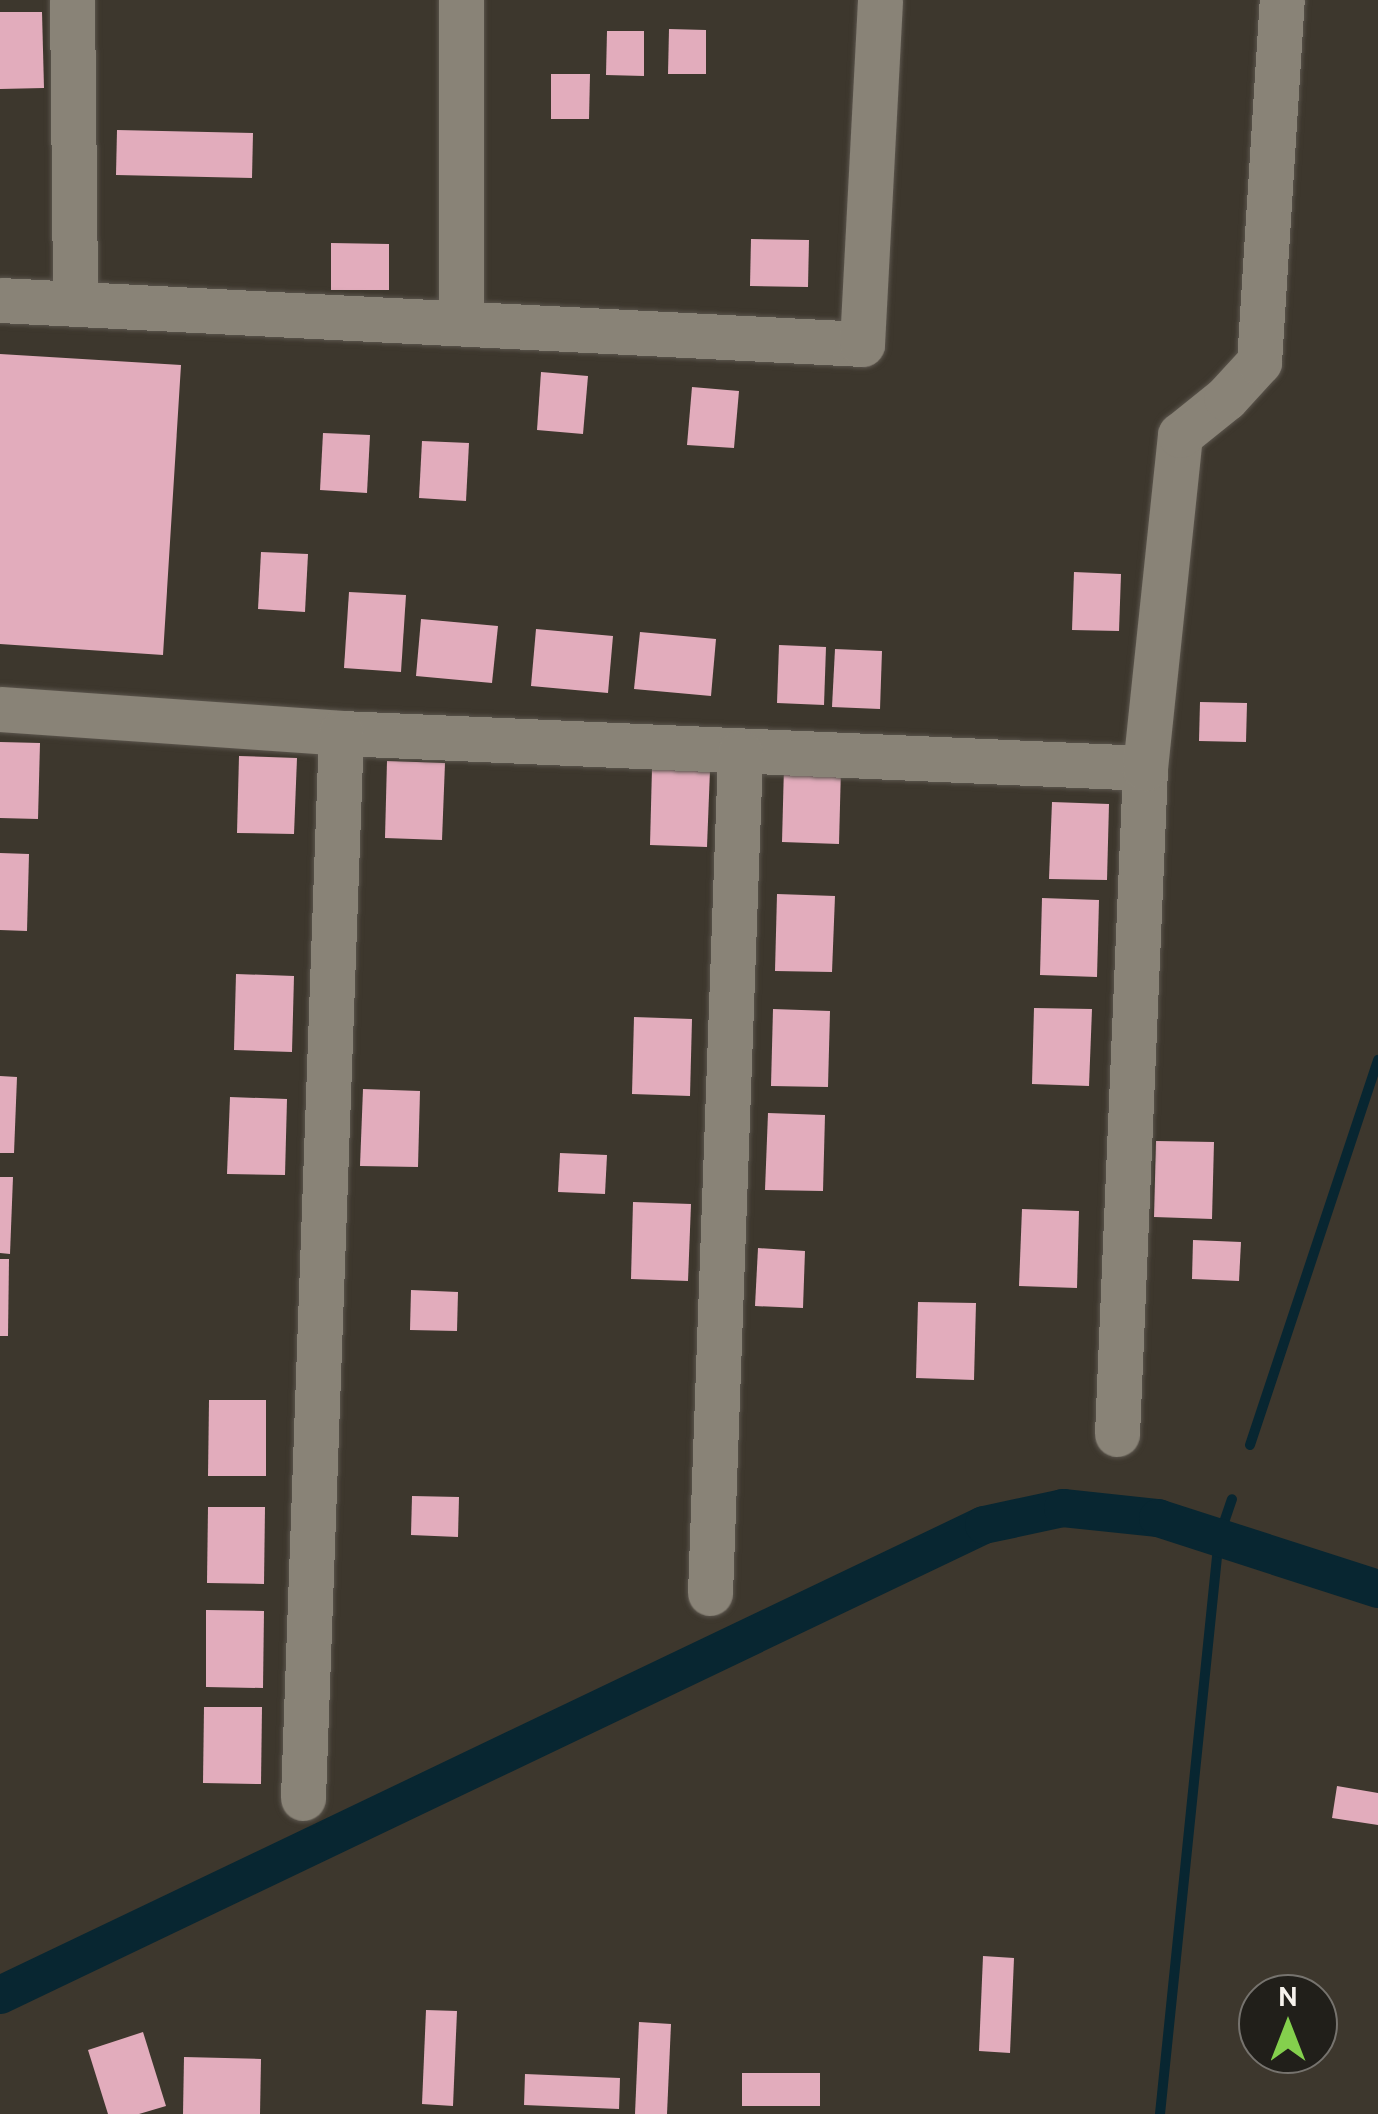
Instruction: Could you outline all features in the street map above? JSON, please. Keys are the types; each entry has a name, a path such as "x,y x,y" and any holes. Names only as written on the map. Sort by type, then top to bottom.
{"street":[{"path":"72,0 76,304"},
{"path":"461,0 461,320"},
{"path":"0,300 461,320 862,344 880,0"},
{"path":"1117,1434 1145,768 1180,436 1226,398 1258,362 1282,0"},
{"path":"0,709 341,733 1145,768"},
{"path":"303,1798 341,733"},
{"path":"710,1592 740,753"}],"building":[{"path":"0,12 42,12 44,88 0,89"},
{"path":"669,29 706,30 706,74 668,74"},
{"path":"607,31 644,31 644,76 606,75"},
{"path":"551,74 590,74 589,119 551,119"},
{"path":"117,130 253,133 252,178 116,175"},
{"path":"751,239 809,240 808,287 750,286"},
{"path":"331,243 389,244 389,290 331,290"},
{"path":"0,354 181,365 163,655 0,644"},
{"path":"541,372 588,376 583,434 537,430"},
{"path":"692,387 739,391 734,448 687,445"},
{"path":"323,433 370,435 367,493 320,490"},
{"path":"422,441 469,443 466,501 419,498"},
{"path":"261,552 308,554 305,612 258,609"},
{"path":"1074,572 1121,574 1119,631 1072,630"},
{"path":"349,592 406,595 401,672 344,668"},
{"path":"421,619 498,626 492,683 416,676"},
{"path":"536,629 613,636 608,693 531,686"},
{"path":"640,632 716,639 711,696 634,689"},
{"path":"779,645 826,647 824,705 777,703"},
{"path":"835,649 882,651 880,709 832,707"},
{"path":"1200,702 1247,703 1246,742 1199,741"},
{"path":"0,742 40,743 38,819 0,818"},
{"path":"239,756 297,758 294,834 237,833"},
{"path":"387,761 445,763 442,840 385,838"},
{"path":"784,766 841,767 839,844 782,842"},
{"path":"652,768 710,770 707,847 650,845"},
{"path":"1052,802 1109,804 1107,880 1049,879"},
{"path":"0,853 29,854 27,931 0,930"},
{"path":"777,894 835,896 832,972 775,971"},
{"path":"1042,898 1099,900 1097,977 1040,975"},
{"path":"236,974 294,976 292,1052 234,1050"},
{"path":"1034,1008 1092,1009 1089,1086 1032,1084"},
{"path":"773,1009 830,1011 828,1087 771,1086"},
{"path":"634,1017 692,1019 690,1096 632,1094"},
{"path":"0,1076 17,1077 14,1153 0,1153"},
{"path":"363,1089 420,1091 418,1167 360,1166"},
{"path":"230,1097 287,1099 285,1175 227,1174"},
{"path":"768,1113 825,1115 823,1191 765,1190"},
{"path":"1156,1141 1214,1142 1212,1219 1154,1217"},
{"path":"560,1153 607,1155 605,1194 558,1192"},
{"path":"0,1177 13,1177 10,1254 0,1253"},
{"path":"633,1202 691,1204 688,1281 631,1279"},
{"path":"1022,1209 1079,1211 1077,1288 1019,1286"},
{"path":"1193,1240 1241,1242 1239,1281 1192,1279"},
{"path":"758,1248 805,1251 803,1308 755,1306"},
{"path":"0,1259 9,1259 8,1336 0,1336"},
{"path":"411,1290 458,1292 457,1331 410,1330"},
{"path":"918,1302 976,1303 974,1380 916,1378"},
{"path":"209,1400 266,1400 266,1476 208,1476"},
{"path":"412,1496 459,1497 458,1537 411,1535"},
{"path":"208,1507 265,1507 264,1584 207,1583"},
{"path":"206,1610 264,1611 263,1688 206,1687"},
{"path":"204,1707 262,1707 261,1784 203,1783"},
{"path":"1337,1786 1378,1793 1378,1825 1332,1818"},
{"path":"983,1956 1014,1958 1010,2053 979,2051"},
{"path":"426,2010 457,2011 453,2106 422,2104"},
{"path":"639,2022 671,2024 667,2114 635,2114"},
{"path":"143,2032 166,2106 139,2114 108,2114 88,2050"},
{"path":"184,2057 261,2059 260,2114 183,2114"},
{"path":"742,2073 820,2073 820,2106 742,2106"},
{"path":"525,2074 620,2078 619,2109 524,2105"}],"waterway":[{"path":"1250,1445 1378,1060"},
{"path":"1160,2114 1219,1537 1232,1499"},
{"path":"0,1995 984,1525 1063,1508 1158,1518 1378,1589"}]}
